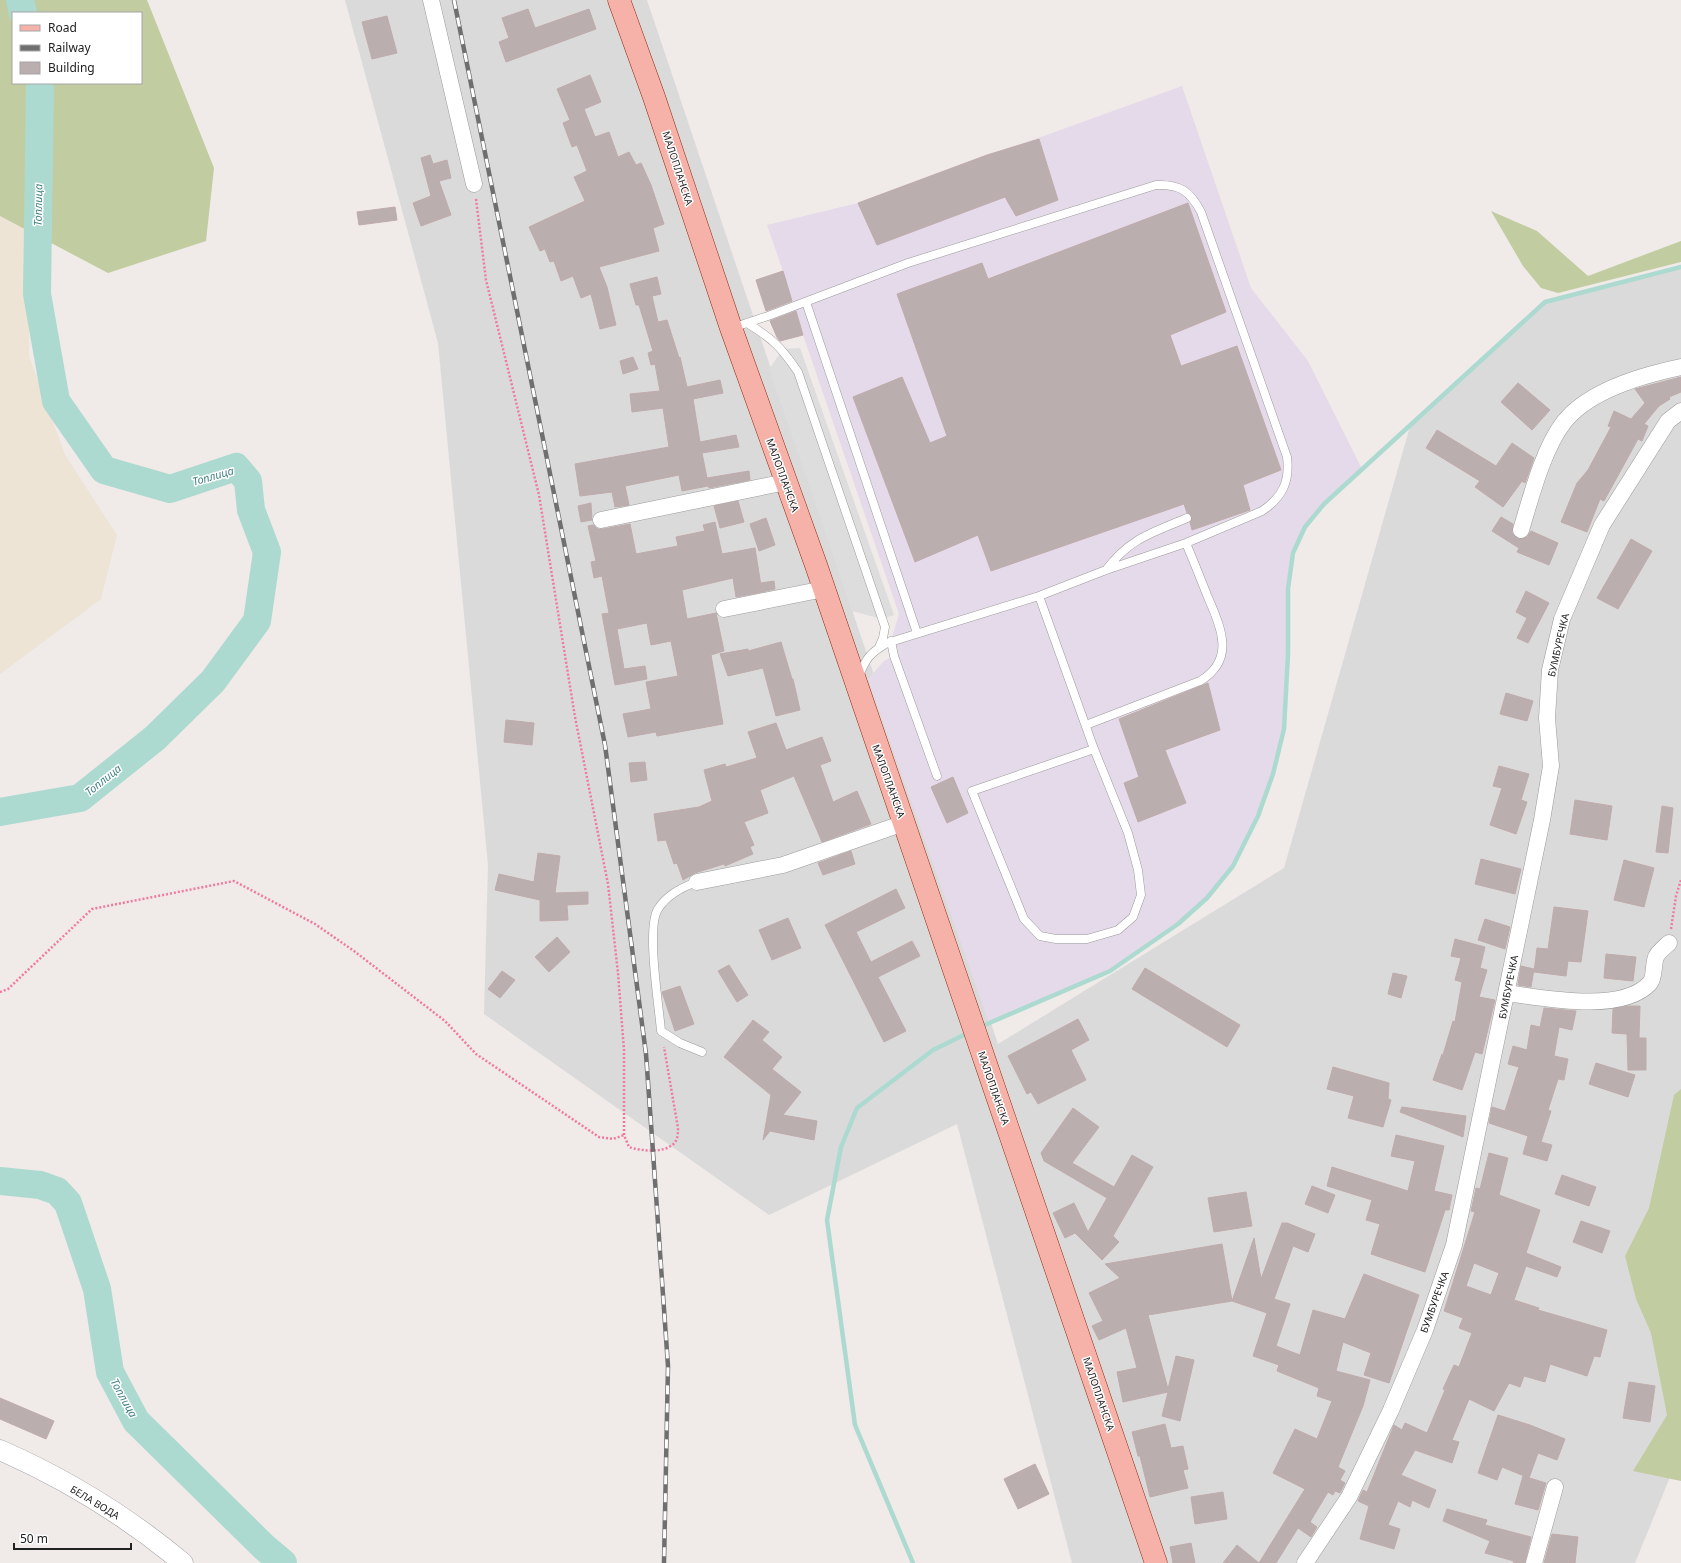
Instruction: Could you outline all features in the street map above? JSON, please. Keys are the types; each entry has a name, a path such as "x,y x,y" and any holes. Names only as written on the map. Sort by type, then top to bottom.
{"main road":[{"name":"МАЛОПЛАНСКА","path":"619,0 739,326 786,482 824,589 855,686 904,823 1156,1563"}],"street":[{"path":"431,0 474,184"},
{"path":"1521,530 1538,472 1563,423 1572,413 1580,406 1603,393 1646,374 1681,367"},
{"name":"БУМБУРЕЧКА","path":"1305,1563 1349,1496 1391,1410 1424,1330 1454,1245 1542,820 1551,766 1547,718 1550,670 1562,619 1602,525 1668,420 1681,411"},
{"path":"601,520 786,482"},
{"path":"724,609 824,589"},
{"path":"697,882 783,865 904,823"},
{"path":"1507,993 1587,1003 1616,999 1641,991 1651,982 1657,956 1669,943"},
{"name":"БЕЛА ВОДА","path":"0,1450 54,1478 120,1516 183,1563"},
{"path":"1534,1563 1555,1487"}],"lane":[{"path":"739,326 908,263 1156,185 1171,184 1183,189 1194,199 1201,212 1287,457 1289,472 1283,488 1272,504 1262,511 1186,543 1106,570 1039,596 891,641 873,651 865,660 855,686"},
{"path":"806,302 917,633"},
{"path":"739,326 768,336 783,349 798,372 885,627 879,647"},
{"path":"1106,570 1118,554 1133,542 1186,518"},
{"path":"1086,725 1200,681 1212,674 1220,662 1223,646 1221,626 1186,543"},
{"path":"1039,596 1094,749 1128,833 1138,870 1141,895 1133,917 1118,930 1088,939 1056,940 1040,936 1024,920 972,791 1094,749"},
{"path":"891,641 894,656 938,776"},
{"path":"697,882 681,888 667,898 658,909 654,918 652,929 661,1031 680,1043 702,1052"}],"path":[{"path":"474,184 486,280 539,495 576,717 608,884 618,973 623,1042 624,1135 629,1147 637,1150 664,1150 673,1145 677,1138 678,1128 661,1031"},
{"path":"1669,943 1676,896 1681,880"},
{"path":"0,992 8,989 92,909 234,881 315,924 341,942 445,1021 476,1054 599,1137 613,1139 624,1135"}],"shaded area":[{"path":"345,0 647,0 998,1044 1284,868 1411,423 1545,302 1681,267 1681,1450 1635,1563 1072,1563 957,1124 769,1215 484,1014 488,865 438,343"},
{"path":"1182,86 1251,288 1308,361 1362,469 1324,504 1305,527 1293,553 1288,589 1288,654 1284,729 1273,774 1258,816 1233,866 1207,898 1178,924 1110,971 989,1023 868,679 884,661 894,656 891,641 899,614 803,335 778,342 756,280 783,271 767,225 858,203"},
{"path":"0,216 29,231 29,356 65,455 117,535 101,599 0,674"},
{"path":"800,348 894,615 882,619 852,611 769,369 783,349"}],"green space":[{"path":"0,0 147,0 214,168 206,241 108,273 0,216"},
{"path":"1491,211 1537,231 1588,276 1681,241 1681,262 1558,293 1541,288 1523,266"},
{"path":"1681,1089 1681,1481 1633,1471 1667,1415 1651,1333 1636,1299 1625,1256 1649,1208 1674,1095"}],"building":[{"path":"528,9 535,28 589,9 596,29 506,62 499,42 509,38 502,18"},
{"path":"387,16 397,53 372,59 362,22"},
{"path":"590,75 601,102 584,109 595,137 609,132 618,157 629,152 636,165 641,163 651,185 664,224 653,228 659,251 599,267 607,287 616,325 600,329 591,294 581,298 573,276 561,281 554,261 550,262 545,249 540,251 529,227 585,201 574,177 587,171 577,145 572,147 563,123 570,120 557,89"},
{"path":"1039,139 1058,200 1016,216 1005,197 877,245 858,203 987,155"},
{"path":"430,155 433,164 447,160 451,178 439,181 451,215 421,226 413,203 431,196 421,158"},
{"path":"1188,203 1226,312 1170,335 1181,366 1237,346 1281,470 1243,485 1250,510 1192,530 1190,522 1192,516 1187,513 1184,504 991,571 978,535 915,562 853,397 902,377 930,443 947,436 897,294 982,263 988,279"},
{"path":"395,207 397,220 359,225 357,212"},
{"path":"783,271 792,301 766,311 756,280"},
{"path":"657,277 661,294 652,296 658,322 667,320 679,358 680,357 687,387 720,380 723,393 693,399 700,442 736,435 739,447 702,453 707,478 749,471 750,480 709,488 707,482 708,486 682,491 679,475 625,486 629,505 615,507 612,492 580,496 575,464 669,447 663,408 632,412 630,394 660,391 655,364 651,365 648,353 653,351 639,305 636,305 630,284"},
{"path":"796,311 803,335 780,341 770,321"},
{"path":"633,357 638,369 623,374 620,361"},
{"path":"1681,377 1681,392 1669,397 1670,399 1659,406 1644,424 1648,426 1642,441 1638,439 1604,501 1600,499 1587,532 1561,522 1577,483 1588,470 1611,427 1608,426 1614,411 1631,419 1645,403 1635,389"},
{"path":"1518,383 1550,410 1532,430 1501,402"},
{"path":"1437,430 1496,466 1512,443 1534,458 1525,483 1522,481 1503,507 1475,487 1480,481 1426,448"},
{"path":"738,501 744,522 720,528 714,506"},
{"path":"591,503 592,520 581,522 578,506"},
{"path":"1501,517 1513,524 1512,533 1518,539 1527,537 1531,531 1558,543 1549,565 1517,552 1519,548 1492,531"},
{"path":"766,518 775,545 759,551 750,524"},
{"path":"715,522 722,554 755,548 762,592 736,597 733,578 682,590 687,619 716,613 724,651 711,655 723,724 657,736 656,732 628,737 623,714 651,709 646,682 678,676 671,641 651,645 647,623 617,629 624,669 645,666 647,679 615,685 602,614 609,613 602,576 594,578 591,562 596,561 588,526 593,525 598,529 603,529 630,524 636,554 678,546 676,537 705,531 703,525"},
{"path":"1631,539 1652,551 1618,609 1597,598"},
{"path":"774,581 775,589 762,592 761,583"},
{"path":"1526,591 1549,603 1528,643 1517,638 1527,618 1516,612"},
{"path":"781,642 793,679 800,710 776,716 763,668 728,676 720,654 748,649 748,651"},
{"path":"1208,683 1220,730 1165,750 1186,803 1138,822 1124,783 1139,777 1119,719"},
{"path":"1506,693 1533,701 1527,721 1500,714"},
{"path":"506,720 534,723 532,745 504,742"},
{"path":"776,723 786,750 822,737 831,761 820,765 833,802 857,791 871,824 822,842 794,776 760,790 768,813 744,822 754,845 750,847 753,854 725,866 724,864 695,873 683,880 677,863 674,864 666,840 658,841 654,814 699,807 712,801 704,770 725,764 726,767 757,758 748,732"},
{"path":"645,762 647,780 631,782 629,763"},
{"path":"1499,766 1529,774 1521,800 1527,802 1516,834 1490,825 1502,788 1493,786"},
{"path":"953,777 968,813 947,823 931,787"},
{"path":"1575,800 1612,806 1607,840 1570,834"},
{"path":"1662,806 1673,808 1668,853 1656,852"},
{"path":"851,851 855,864 823,875 818,863"},
{"path":"538,853 560,856 555,893 588,892 588,904 567,905 568,920 540,921 540,900 495,890 499,874 534,882"},
{"path":"1481,859 1521,869 1515,894 1475,884"},
{"path":"1624,860 1654,868 1644,907 1614,900"},
{"path":"896,889 905,908 856,932 871,962 912,941 920,956 878,977 906,1031 884,1042 825,925"},
{"path":"1554,907 1588,911 1581,962 1568,961 1566,976 1534,972 1537,948 1548,949"},
{"path":"788,918 801,948 772,960 759,930"},
{"path":"1485,919 1510,927 1505,949 1478,940"},
{"path":"557,937 570,952 549,972 535,957"},
{"path":"1455,939 1485,947 1480,968 1487,970 1479,997 1495,1000 1482,1054 1475,1052 1462,1090 1433,1080 1442,1054 1443,1055 1453,1021 1455,1022 1462,982 1455,980 1461,958 1451,956"},
{"path":"1606,954 1636,957 1633,981 1604,978"},
{"path":"729,965 748,995 737,1002 718,971"},
{"path":"1521,966 1534,969 1531,987 1518,985"},
{"path":"1145,968 1240,1025 1227,1047 1132,989"},
{"path":"502,971 515,980 500,998 488,989"},
{"path":"1393,973 1407,976 1401,998 1388,994"},
{"path":"680,986 694,1024 675,1031 662,992"},
{"path":"1628,1006 1640,1006 1639,1038 1646,1038 1646,1070 1628,1070 1627,1034 1612,1033 1613,1009"},
{"path":"1544,1008 1576,1011 1572,1030 1559,1027 1554,1056 1568,1059 1564,1080 1558,1079 1548,1110 1551,1111 1541,1142 1552,1145 1547,1161 1523,1154 1528,1136 1489,1123 1492,1107 1505,1111 1519,1067 1508,1064 1513,1046 1527,1050 1531,1025 1540,1027"},
{"path":"1078,1019 1089,1040 1071,1050 1086,1080 1038,1104 1031,1092 1027,1094 1008,1056"},
{"path":"753,1020 769,1032 762,1040 782,1057 772,1069 801,1092 783,1115 817,1121 814,1140 770,1131 763,1140 771,1095 724,1057"},
{"path":"1596,1063 1635,1075 1628,1097 1589,1084"},
{"path":"1333,1067 1389,1083 1388,1099 1391,1100 1383,1127 1348,1118 1354,1096 1327,1089"},
{"path":"1402,1107 1466,1116 1463,1137 1400,1112"},
{"path":"1073,1108 1099,1127 1072,1163 1114,1187 1132,1155 1153,1167 1113,1236 1119,1242 1102,1260 1075,1233 1065,1238 1053,1213 1074,1203 1088,1232 1107,1198 1044,1161 1041,1153"},
{"path":"1396,1135 1444,1146 1434,1191 1452,1195 1449,1210 1445,1210 1425,1272 1371,1254 1380,1224 1366,1220 1372,1200 1327,1186 1332,1167 1408,1191 1415,1161 1391,1156"},
{"path":"1489,1153 1508,1158 1499,1195 1540,1210 1526,1253 1561,1267 1557,1277 1526,1266 1514,1300 1539,1308 1538,1310 1607,1330 1600,1357 1594,1356 1587,1376 1550,1364 1545,1382 1524,1376 1520,1387 1509,1383 1494,1411 1469,1399 1452,1440 1459,1442 1452,1463 1415,1450 1401,1475 1436,1490 1429,1508 1412,1500 1410,1507 1398,1501 1388,1525 1400,1529 1394,1549 1360,1539 1369,1506 1358,1501 1363,1490 1367,1492 1394,1425 1402,1430 1405,1423 1427,1433 1445,1390 1443,1389 1454,1365 1459,1367 1472,1333 1459,1328 1463,1318 1444,1311 1475,1212 1471,1211 1476,1188 1480,1189","holes":["1474,1263 1499,1273 1491,1295 1466,1286"]},
{"path":"1562,1175 1596,1187 1589,1206 1555,1194"},
{"path":"1312,1186 1335,1195 1328,1213 1305,1204"},
{"path":"1246,1192 1252,1226 1214,1232 1208,1198"},
{"path":"1581,1221 1610,1231 1602,1253 1573,1242"},
{"path":"1282,1223 1287,1223 1315,1234 1308,1252 1293,1246 1274,1299 1290,1304 1276,1346 1300,1355 1313,1310 1345,1319 1364,1274 1419,1295 1389,1383 1364,1375 1371,1353 1343,1342 1336,1371 1370,1380 1363,1406 1338,1467 1345,1471 1340,1480 1345,1483 1340,1493 1335,1491 1333,1495 1328,1492 1310,1522 1317,1527 1311,1537 1298,1528 1276,1563 1259,1563 1305,1489 1273,1473 1295,1429 1317,1439 1332,1401 1317,1396 1319,1388 1277,1371 1279,1365 1253,1356 1267,1313 1232,1301 1254,1238 1261,1279"},
{"path":"1222,1244 1232,1301 1148,1315 1168,1389 1176,1356 1194,1360 1180,1421 1162,1416 1168,1392 1123,1402 1117,1372 1137,1368 1126,1328 1099,1340 1092,1326 1103,1321 1089,1293 1120,1278 1105,1264"},
{"path":"1629,1382 1655,1386 1650,1422 1623,1418"},
{"path":"0,1398 54,1421 46,1439 0,1419"},
{"path":"1498,1415 1530,1425 1565,1439 1557,1460 1538,1453 1529,1478 1502,1467 1497,1480 1478,1473"},
{"path":"1165,1424 1171,1448 1183,1446 1188,1469 1183,1470 1188,1488 1150,1497 1140,1456 1138,1456 1132,1432"},
{"path":"1035,1464 1049,1494 1018,1509 1004,1479"},
{"path":"1523,1476 1546,1483 1538,1510 1515,1504"},
{"path":"1223,1492 1227,1519 1195,1524 1191,1497"},
{"path":"1447,1509 1487,1520 1485,1525 1531,1537 1525,1563 1513,1563 1514,1561 1485,1553 1490,1541 1443,1521"},
{"path":"1552,1534 1578,1537 1575,1563 1544,1563"},
{"path":"1191,1543 1195,1563 1173,1563 1170,1547"},
{"path":"1237,1545 1259,1563 1223,1563"}],"waterway":[{"name":"Топлица","path":"20,0 23,12"},
{"name":"Топлица","path":"0,812 80,798 155,738 213,681 257,621 267,552 251,510 248,481 236,467 170,489 104,470 56,401 37,294 40,84"},
{"path":"980,1027 1110,971 1178,924 1207,898 1233,866 1258,816 1273,774 1284,729 1288,654 1288,589 1293,553 1305,527 1324,504 1545,302 1681,267"},
{"path":"913,1563 855,1425 827,1220 841,1147 857,1108 933,1050 970,1032"},
{"name":"Топлица","path":"0,1181 40,1185 57,1191 68,1203 97,1289 110,1372 136,1421 264,1547 283,1563"}],"railway":[{"path":"454,0 605,745 646,1054 668,1366 664,1563"}]}
